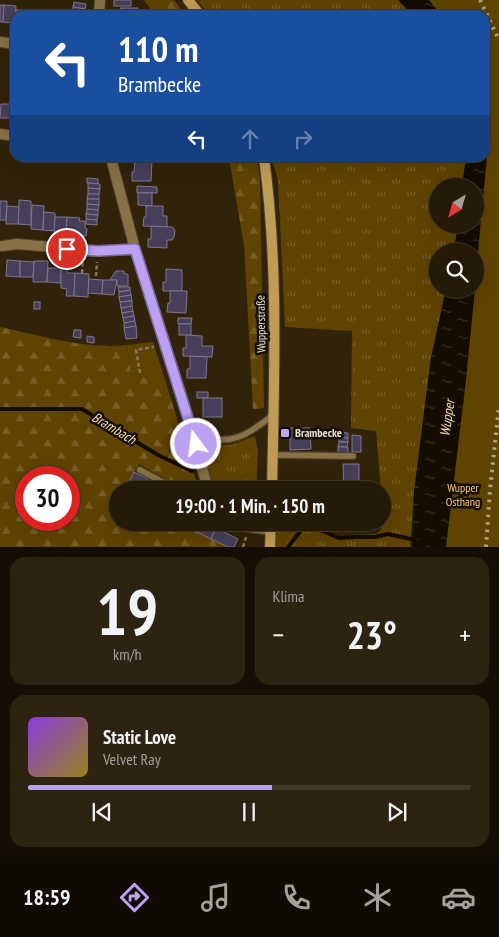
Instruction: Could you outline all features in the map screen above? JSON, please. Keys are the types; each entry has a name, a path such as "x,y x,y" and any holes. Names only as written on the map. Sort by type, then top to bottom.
{"main road":[{"path":"188,0 196,10"},
{"name":"Wupperstraße","path":"264,162 272,229 272,481"},
{"path":"270,547 271,531"}],"street":[{"path":"112,162 135,249 192,429 206,481"},
{"path":"2,246 17,244 98,251 135,249"}],"lane":[{"path":"192,429 216,439 230,440 243,436 273,415"},
{"path":"272,455 354,456"},
{"path":"140,470 161,481"}],"path":[{"path":"96,276 98,251"},
{"path":"140,373 136,350 166,345"}],"green space":[{"path":"144,0 174,0 182,10 151,10"},
{"path":"197,0 398,0 408,10 205,10"},
{"name":"Wupper Osthang","path":"417,0 499,0 499,547 429,547 458,298 484,298 484,243 475,243 475,233 484,233 484,178 478,178 484,162 490,162 490,10 428,10"},
{"path":"230,162 257,162 260,177 264,408 253,409 244,245"},
{"path":"273,162 465,162 463,178 429,178 429,233 457,233 455,243 429,243 429,298 444,298 431,358 414,492 410,547 276,547 275,537 278,531 327,531 339,536 376,534 380,531 391,531 391,481 380,481 376,431 351,428 352,331 285,327 278,181"},
{"path":"0,327 80,344 127,345 132,379 163,373 196,481 168,481 139,464 130,481 109,481 109,531 195,531 227,547 0,547"},
{"path":"153,342 163,373 132,379 127,345"},
{"path":"255,436 258,452 256,481 211,481 202,454 202,448 208,445 231,445"}],"water":[{"path":"398,0 429,0 437,10 408,10"},
{"path":"465,162 486,162 484,188 484,178 463,178"},
{"path":"457,233 480,233 479,243 455,243"},
{"name":"Wupper","path":"444,298 474,298 446,547 412,547 414,492 431,358"}],"building":[{"path":"114,0 131,0 131,6 114,6"},
{"path":"74,2 86,4 85,9 73,7"},
{"path":"0,5 4,5 3,22 0,22"},
{"path":"4,5 16,6 16,10 10,10 10,23 3,22"},
{"path":"73,7 85,9 85,10 73,10"},
{"path":"120,8 138,8 138,10 122,10"},
{"path":"1,104 10,104 10,118 0,118"},
{"path":"135,162 152,162 151,181 132,181 132,172 134,172"},
{"path":"87,178 98,179 98,184 87,183"},
{"path":"88,183 100,184 100,189 88,188"},
{"path":"137,186 157,187 157,193 137,193"},
{"path":"88,188 100,189 99,194 88,194"},
{"path":"138,193 152,193 152,206 138,205"},
{"path":"88,194 99,194 99,199 87,199"},
{"path":"87,199 99,199 99,205 87,204"},
{"path":"19,200 31,201 31,225 18,224"},
{"path":"0,201 7,201 6,220 0,220"},
{"path":"87,204 99,205 98,210 87,209"},
{"path":"32,205 44,206 43,230 31,229"},
{"path":"7,206 19,207 18,224 6,224"},
{"path":"146,206 163,206 163,216 167,216 167,227 143,226 144,217 146,217"},
{"path":"87,209 98,210 98,215 86,214"},
{"path":"44,212 55,213 55,231 43,230"},
{"path":"86,214 98,215 97,220 86,219"},
{"path":"55,217 67,217 66,235 54,235"},
{"path":"67,217 80,218 79,221 85,221 86,236 66,235"},
{"path":"86,219 97,220 97,225 86,224"},
{"path":"151,226 172,227 175,230 172,240 167,240 167,248 148,247 148,239 151,239"},
{"path":"7,260 20,261 20,277 6,276"},
{"path":"20,261 34,262 33,277 20,277"},
{"path":"34,261 48,261 47,282 33,282"},
{"path":"48,268 61,268 61,283 47,282"},
{"path":"61,268 67,269 67,273 75,273 74,296 66,296 67,289 61,288"},
{"path":"166,269 182,270 182,291 163,291 163,282 166,282"},
{"path":"116,271 124,271 124,274 128,274 128,286 117,286 117,280 110,280"},
{"path":"75,273 89,274 88,297 74,296"},
{"path":"89,279 103,280 102,294 88,293"},
{"path":"103,280 117,280 114,295 102,294"},
{"path":"118,287 130,287 130,290 119,292"},
{"path":"130,290 131,295 119,297 119,292"},
{"path":"170,291 187,291 186,313 167,312 168,303 170,303"},
{"path":"131,295 132,301 120,302 119,297"},
{"path":"132,301 132,306 121,308 120,302"},
{"path":"34,302 40,302 40,309 34,309"},
{"path":"132,306 133,311 122,313 121,308"},
{"path":"133,311 134,316 123,318 122,313"},
{"path":"134,316 135,321 124,323 123,318"},
{"path":"178,318 192,318 191,324 178,324"},
{"path":"135,321 136,326 124,328 124,323"},
{"path":"179,324 191,324 191,335 179,335"},
{"path":"136,326 137,338 126,339 124,328"},
{"path":"74,330 81,330 81,338 73,337"},
{"path":"186,335 202,336 202,346 213,346 212,357 183,356 183,348 186,348"},
{"path":"87,336 94,337 94,343 87,342"},
{"path":"190,356 207,357 206,378 187,378 187,369 190,369"},
{"path":"197,392 208,392 208,398 197,398"},
{"path":"203,398 222,398 222,417 203,417"},
{"path":"290,428 310,428 311,449 290,450"},
{"path":"339,432 348,433 348,438 339,437"},
{"path":"352,435 361,436 361,452 352,452"},
{"path":"339,437 348,438 348,442 339,442"},
{"path":"339,442 348,442 347,447 338,447"},
{"path":"338,447 348,447 348,454 338,453"},
{"path":"343,464 359,464 359,481 344,481"},
{"path":"134,472 148,479 147,481 130,481"},
{"path":"195,531 215,531 211,539"},
{"path":"215,531 222,531 238,539 234,547 228,547 211,539"}],"waterway":[{"name":"Brambach","path":"0,409 82,409 158,455 192,471"},
{"path":"288,547 301,531"},
{"name":"Brambach","path":"323,531 339,538 375,537 388,534 415,540"}],"railway":[{"path":"480,0 485,10"},
{"path":"490,21 499,40"},
{"path":"486,547 499,406"}],"place":[{"name":"Brambecke","path":"285,433"}],"route":[{"path":"67,249 98,251 135,249 196,444"}]}
